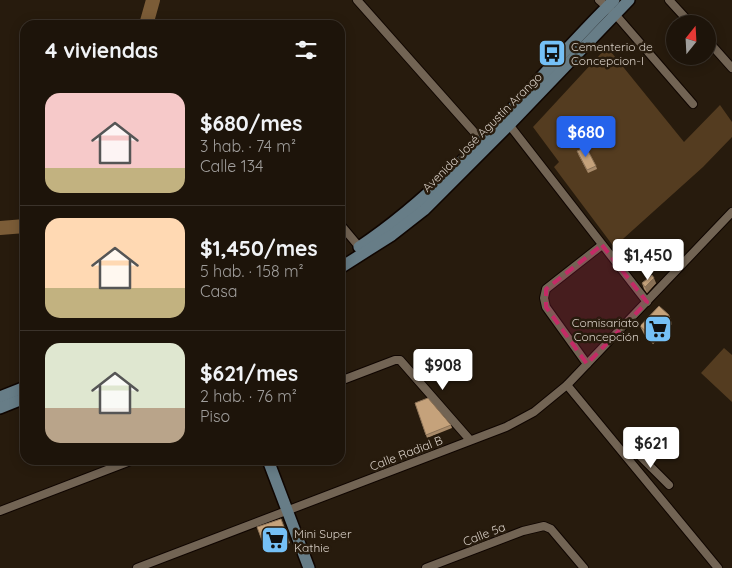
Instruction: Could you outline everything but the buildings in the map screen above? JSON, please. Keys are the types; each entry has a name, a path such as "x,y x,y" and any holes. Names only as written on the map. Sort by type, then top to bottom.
{"main road":[{"name":"Avenida José Agustín Arango","path":"345,256 392,235 424,210 507,121 609,5 629,0"},
{"name":"Avenida José Agustín Arango","path":"345,263 419,202 482,141 507,121"},
{"path":"0,397 20,389"},
{"path":"0,408 20,400"},
{"path":"270,465 309,568"}],"street":[{"path":"357,0 482,141"},
{"path":"669,0 683,15"},
{"path":"609,5 693,104"},
{"path":"716,50 732,68"},
{"path":"507,121 647,302"},
{"name":"Calle Radial B","path":"137,568 288,512 470,440 506,428 534,412 567,385 732,212"},
{"path":"345,230 361,249"},
{"path":"587,364 546,307 544,298 546,289 602,245"},
{"path":"345,379 400,360 470,440"},
{"path":"567,385 718,568"},
{"path":"631,447 669,485"},
{"path":"630,461 638,454"},
{"path":"0,510 120,465"},
{"name":"Calle 5a","path":"426,568 523,531 544,526 551,529 584,568"}],"highlighted area":[{"path":"602,245 647,302 587,364 546,307 546,289"}],"shaded area":[{"path":"607,47 684,142 720,105 732,122 732,137 703,167 614,247 554,167 559,162 533,127"},
{"path":"724,348 732,355 732,402 701,373"}],"waterway":[{"path":"147,20 153,0"},
{"path":"0,228 20,226"}],"place":[{"name":"Cementerio de Concepcion-I","path":"552,53"},
{"name":"Comisariato Concepción","path":"658,329"},
{"name":"Mini Super Kathie","path":"275,540"}]}
